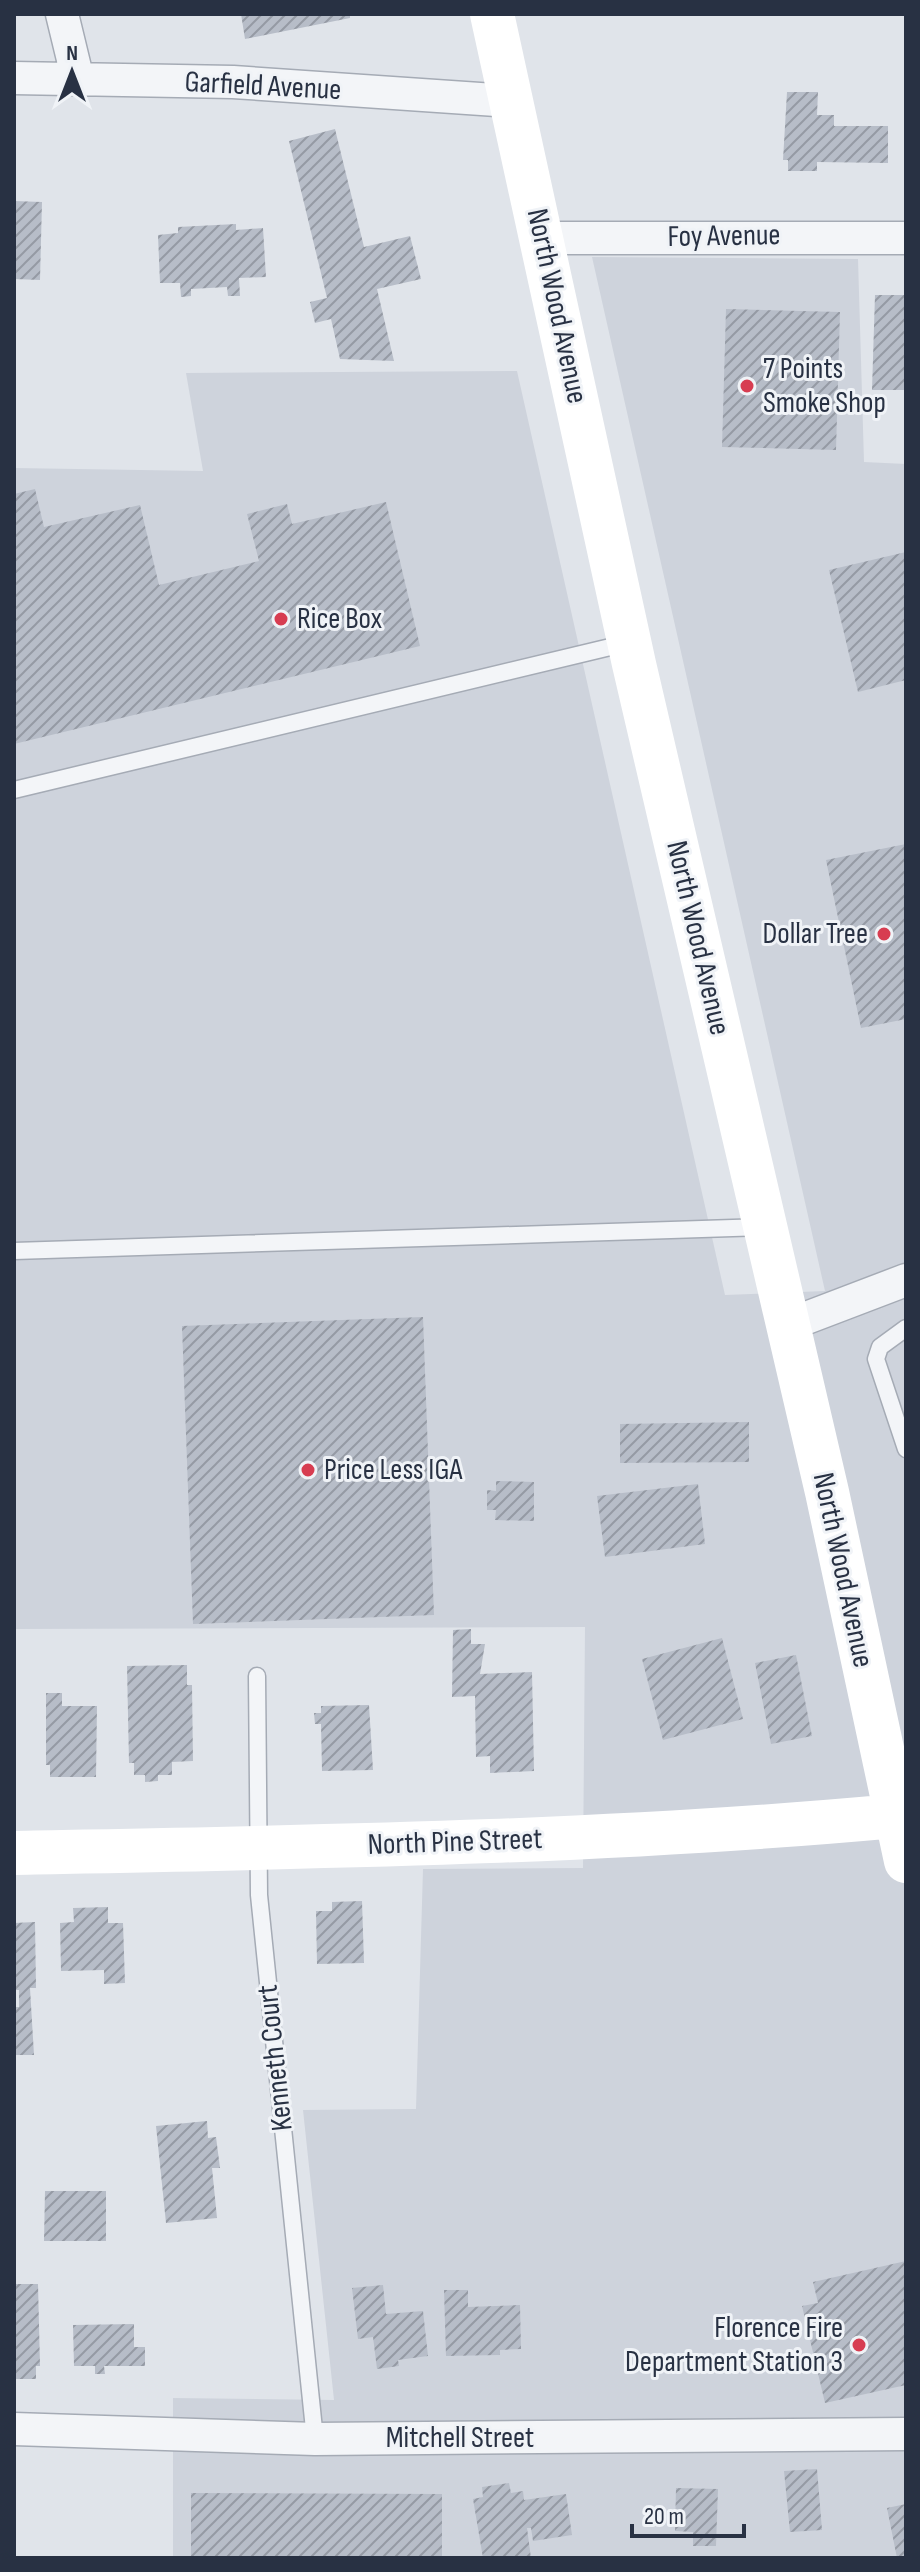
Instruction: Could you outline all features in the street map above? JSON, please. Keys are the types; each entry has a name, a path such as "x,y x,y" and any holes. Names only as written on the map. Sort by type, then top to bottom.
{"main road":[{"name":"North Wood Avenue","path":"492,14 629,643 902,1815 906,1861"},
{"name":"North Pine Street","path":"14,1853 258,1848 728,1831 902,1815"}],"street":[{"path":"62,14 78,80"},
{"name":"Garfield Avenue","path":"14,78 233,82 511,101"},
{"name":"Foy Avenue","path":"543,238 906,238"},
{"path":"788,1325 906,1280"},
{"name":"Mitchell Street","path":"14,2429 315,2439 906,2434"}],"lane":[{"path":"14,790 629,643"},
{"path":"14,1251 766,1227"},
{"path":"906,1328 880,1347 876,1359 906,1449"},
{"name":"Kenneth Court","path":"257,1676 259,1895 315,2439"}],"shaded area":[{"path":"592,257 858,259 864,462 906,464 906,2558 173,2558 173,2398 334,2400 303,2110 416,2109 423,1869 583,1868 585,1627 14,1629 14,468 203,471 186,373 517,371 725,1295 825,1291"}],"building":[{"path":"241,14 350,14 350,18 245,39"},
{"path":"787,92 818,92 817,115 834,115 834,126 888,126 888,163 817,162 817,171 788,171 788,160 783,160"},
{"path":"335,129 364,247 410,236 421,279 377,289 394,361 340,359 331,319 315,323 310,302 327,298 289,141"},
{"path":"14,201 42,202 40,280 14,279"},
{"path":"236,224 236,230 263,228 266,277 239,278 240,296 228,296 227,287 191,289 191,296 181,297 180,283 160,283 158,235 178,233 178,227"},
{"path":"875,295 906,295 906,390 872,390"},
{"path":"726,309 840,312 836,450 722,447"},
{"path":"35,489 44,527 140,505 159,585 259,561 247,514 287,504 292,524 386,502 420,646 14,744 14,494"},
{"path":"906,552 906,680 858,692 829,570"},
{"path":"906,844 906,1019 861,1028 826,860"},
{"name":"Price Less IGA","path":"423,1317 434,1615 193,1624 182,1326"},
{"path":"749,1422 749,1462 620,1463 620,1424"},
{"path":"496,1481 534,1482 534,1521 495,1520 496,1510 487,1510 487,1490 496,1491"},
{"path":"698,1484 705,1544 605,1557 597,1496"},
{"path":"471,1629 471,1644 485,1644 480,1674 532,1672 534,1771 490,1773 490,1756 476,1757 475,1696 452,1697 453,1630"},
{"path":"722,1638 743,1719 663,1740 642,1659"},
{"path":"796,1655 812,1736 771,1744 755,1663"},
{"path":"187,1665 187,1685 192,1685 193,1761 172,1762 172,1775 158,1775 158,1781 145,1782 145,1775 134,1775 134,1763 129,1763 127,1666"},
{"path":"46,1693 62,1693 62,1706 97,1706 96,1777 50,1777 50,1765 46,1765"},
{"path":"369,1705 373,1770 322,1771 321,1724 315,1724 314,1713 321,1713 321,1706"},
{"path":"362,1901 364,1963 317,1964 316,1911 332,1911 332,1902"},
{"path":"108,1907 108,1923 123,1923 125,1983 104,1984 104,1970 61,1971 60,1923 74,1922 73,1908"},
{"path":"35,1922 36,1988 30,1988 34,2055 14,2055 14,2007 19,2007 19,1990 14,1990 14,1923"},
{"path":"207,2121 208,2138 216,2137 220,2168 212,2168 217,2218 166,2223 156,2126"},
{"path":"45,2191 106,2191 106,2241 44,2241"},
{"name":"Florence Fire Department Station 3","path":"906,2261 906,2385 825,2403 802,2306 818,2303 813,2282"},
{"path":"14,2284 38,2284 40,2366 36,2366 36,2379 14,2379"},
{"path":"383,2285 386,2314 423,2311 428,2356 398,2360 399,2366 377,2369 373,2337 358,2339 352,2288"},
{"path":"444,2290 468,2290 468,2307 520,2305 521,2349 500,2350 500,2355 446,2356"},
{"path":"134,2324 134,2347 145,2347 145,2366 104,2366 105,2374 95,2374 95,2366 74,2366 73,2325"},
{"path":"817,2469 822,2530 790,2532 784,2471"},
{"path":"509,2483 511,2493 523,2491 524,2500 566,2494 572,2535 533,2541 531,2528 527,2528 531,2558 483,2558 473,2499 483,2497 482,2487"},
{"path":"676,2488 718,2489 716,2546 693,2546 693,2532 675,2531"},
{"path":"191,2493 442,2494 442,2558 191,2558"},
{"path":"906,2504 906,2558 897,2558 887,2508"}],"place":[{"name":"7 Points Smoke Shop","path":"747,386"},
{"name":"Rice Box","path":"281,619"},
{"name":"Dollar Tree","path":"884,934"},
{"name":"Price Less IGA","path":"308,1470"},
{"name":"Florence Fire Department Station 3","path":"859,2345"}]}
